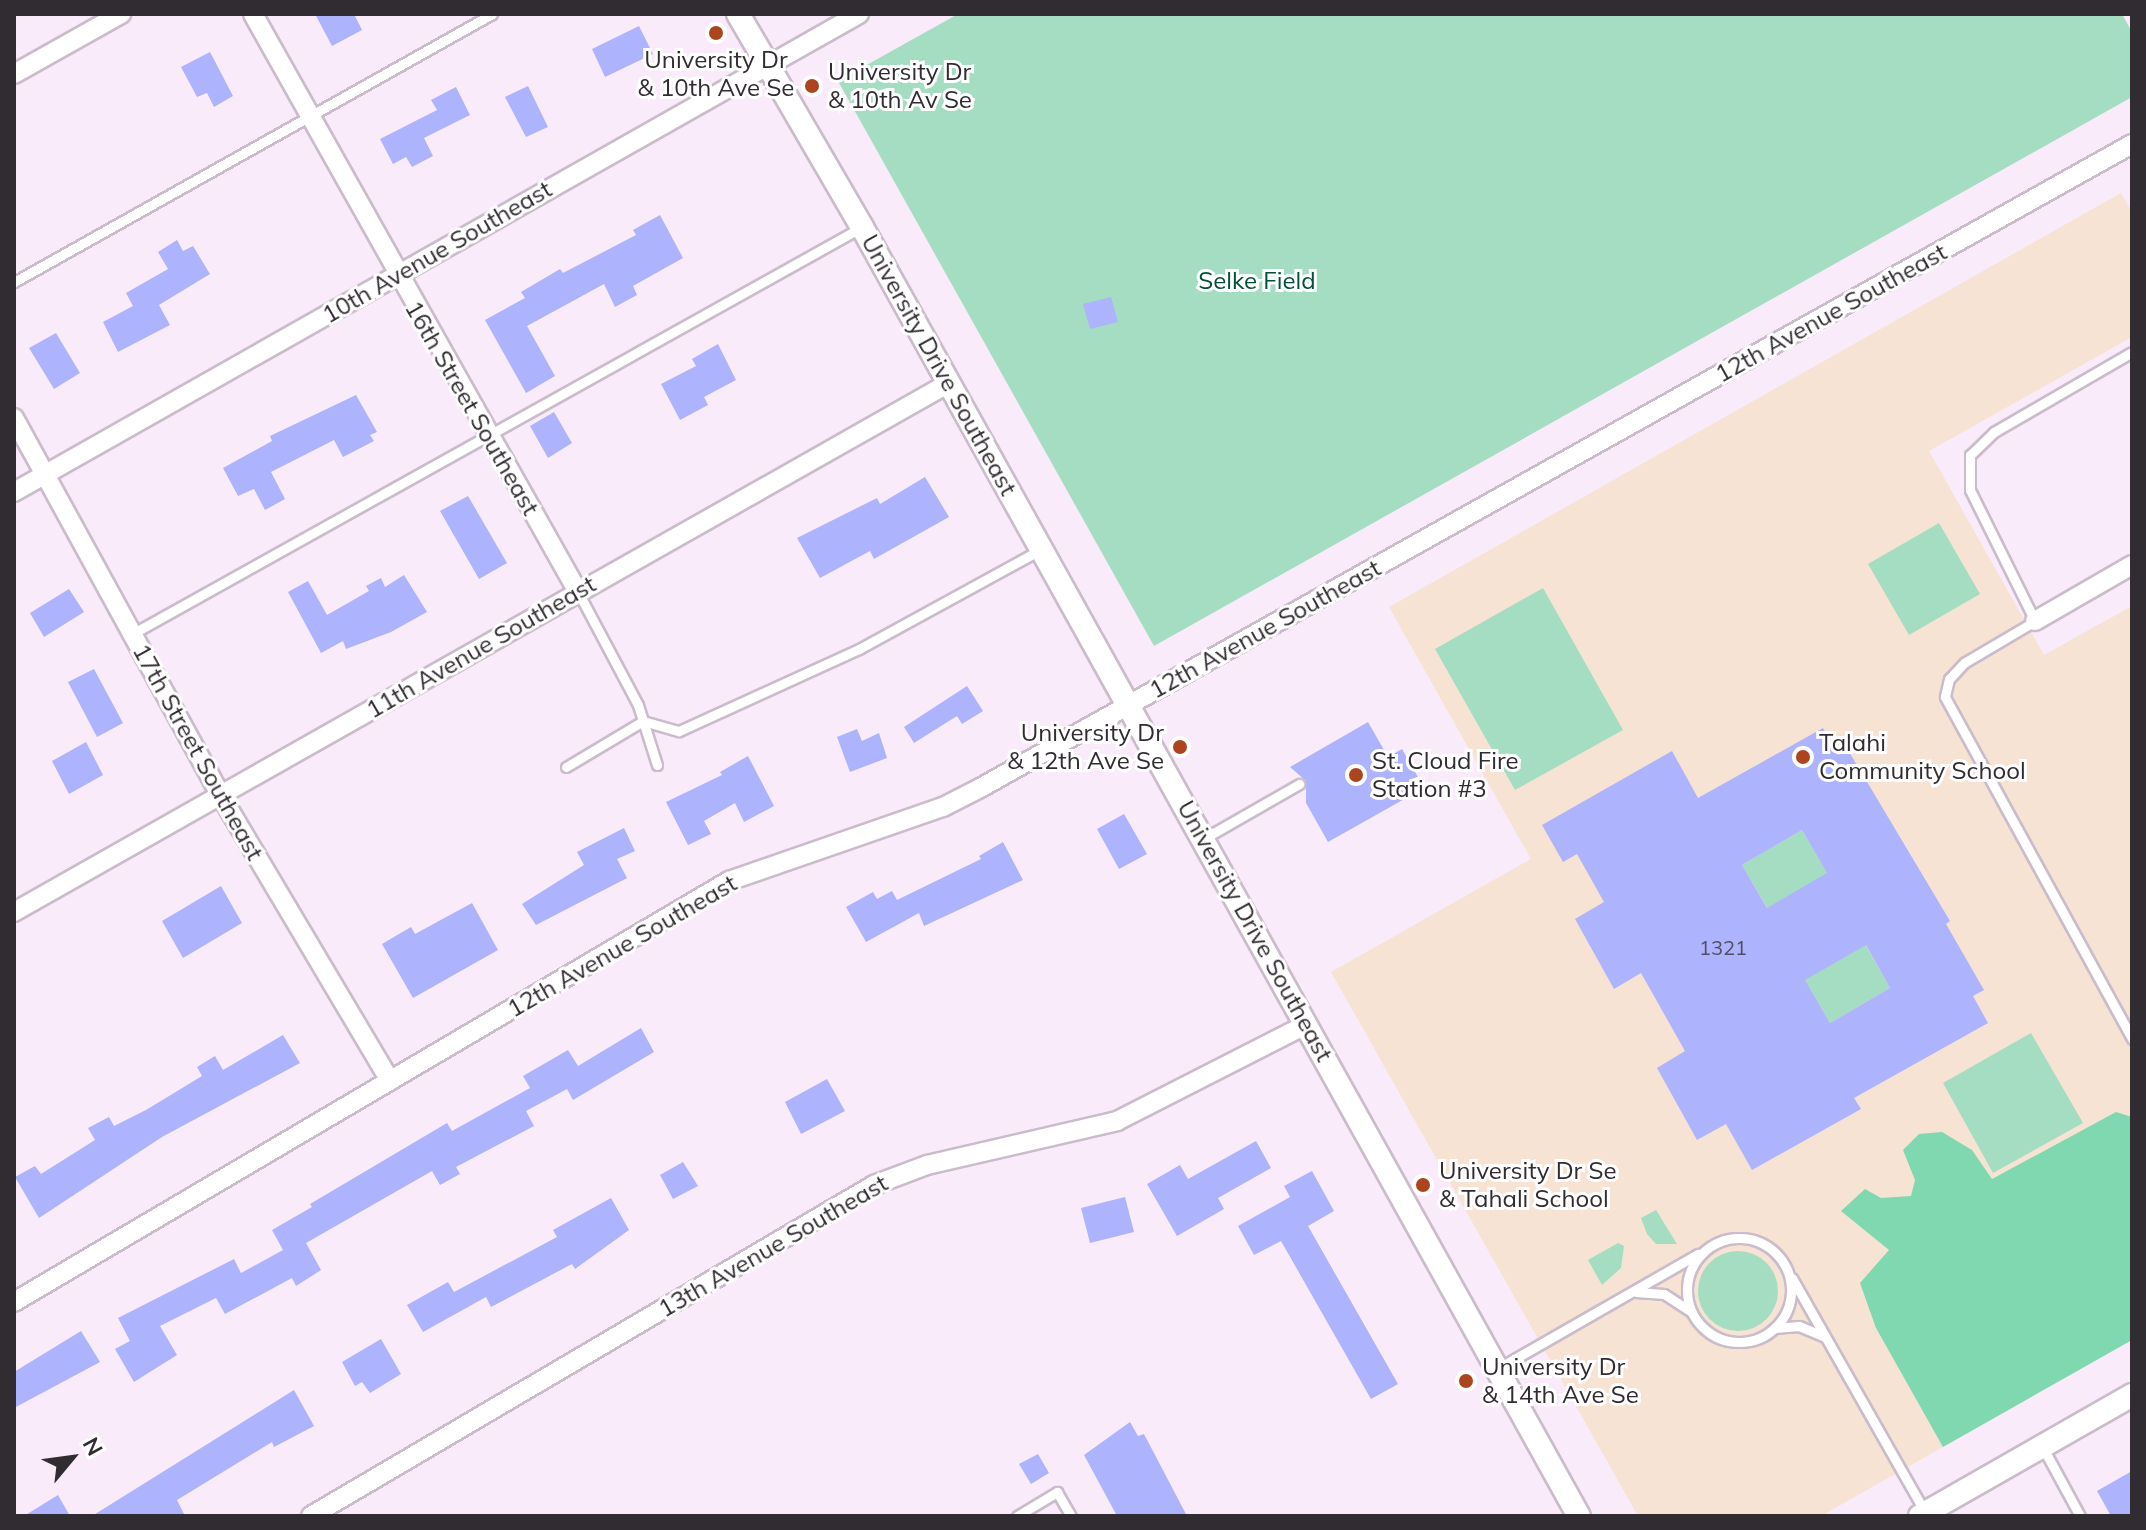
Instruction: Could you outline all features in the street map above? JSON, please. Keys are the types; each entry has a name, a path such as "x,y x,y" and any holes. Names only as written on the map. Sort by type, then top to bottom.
{"street":[{"path":"14,74 121,14"},
{"name":"16th Street Southeast","path":"253,14 396,276 578,592"},
{"name":"University Drive Southeast","path":"738,14 862,227 1579,1516"},
{"name":"10th Avenue Southeast","path":"14,492 859,14"},
{"name":"12th Avenue Southeast","path":"14,1302 729,881 943,807 2132,144"},
{"name":"11th Avenue Southeast","path":"14,912 949,383"},
{"name":"17th Street Southeast","path":"14,418 221,796 390,1081"},
{"path":"2035,621 2132,565"},
{"name":"13th Avenue Southeast","path":"311,1516 874,1185 927,1165 1117,1121 1307,1024"},
{"path":"1923,1514 2132,1395"}],"lane":[{"path":"14,282 492,14"},
{"path":"132,634 862,227"},
{"path":"2132,352 1994,432 1970,455 1970,490 2035,621 1964,663 1949,679 1945,697 2132,1039"},
{"path":"566,767 643,721 679,731 859,649 1042,549"},
{"path":"578,592 643,721 657,765"},
{"path":"1203,839 1299,784"},
{"path":"1497,1369 1708,1248 1745,1239 1769,1248 1786,1268 1923,1514"},
{"path":"1692,1313 1687,1284 1691,1270 1708,1248"},
{"path":"1775,1328 1791,1293 1786,1268"},
{"path":"1633,1293 1664,1294 1692,1313 1700,1325 1725,1341 1753,1341 1775,1328 1799,1326 1826,1338"},
{"path":"2042,1446 2080,1516"},
{"path":"1017,1516 1057,1492 1071,1516"}],"shaded area":[{"name":"Talahi Community School","path":"2121,193 2132,213 2132,337 1929,451 2044,655 2132,606 2132,1340 1821,1516 1638,1516 1331,972 1531,859 1389,607"}],"green space":[{"name":"Selke Field","path":"958,14 2122,14 2132,32 2132,97 1154,646 838,81"},
{"path":"1939,523 1980,594 1909,635 1868,564"},
{"path":"1543,588 1623,730 1515,790 1435,649"},
{"path":"1802,830 1829,876 1769,911 1742,865"},
{"path":"1864,942 1890,988 1830,1023 1803,977"},
{"path":"2031,1033 2083,1123 1993,1173 1943,1083"},
{"path":"2116,1112 2132,1117 2132,1340 1943,1447 1876,1328 1860,1283 1889,1250 1841,1211 1865,1189 1881,1198 1911,1196 1915,1180 1903,1150 1919,1134 1942,1132 1972,1150 1992,1179"},
{"path":"1656,1210 1677,1244 1656,1244 1647,1234 1641,1218"},
{"path":"1618,1243 1624,1246 1621,1268 1602,1285 1588,1260"},
{"path":"1738,1251 1753,1254 1766,1263 1775,1276 1778,1291 1775,1306 1766,1319 1753,1328 1738,1331 1723,1328 1710,1319 1701,1306 1698,1291 1701,1276 1710,1263 1723,1254"}],"building":[{"path":"315,14 354,14 362,30 332,46"},
{"path":"639,26 653,54 605,77 592,49"},
{"path":"210,52 233,96 214,107 207,93 197,97 181,67"},
{"path":"528,86 548,127 526,137 505,97"},
{"path":"456,87 470,115 424,138 433,156 412,167 406,157 393,164 380,139 437,110 431,100"},
{"path":"660,215 683,258 633,286 637,295 615,307 604,284 527,326 555,376 526,393 485,320 525,298 521,292 560,269 563,273 636,235 633,230"},
{"path":"177,240 183,251 193,246 210,274 159,305 170,325 118,352 103,322 133,306 126,293 168,269 158,252"},
{"path":"1111,297 1118,322 1090,329 1083,304"},
{"path":"56,333 80,373 54,389 29,348"},
{"path":"718,344 736,380 704,397 708,405 680,420 661,384 696,366 692,359"},
{"path":"356,395 377,432 370,435 374,441 343,457 334,440 271,472 285,499 265,510 254,489 238,496 223,468 272,441 270,436"},
{"path":"554,412 572,443 548,458 530,426"},
{"path":"925,477 949,517 874,559 870,551 820,578 797,538 877,498 880,504"},
{"path":"468,496 507,563 479,579 440,511"},
{"path":"404,575 427,612 391,632 346,649 343,641 321,653 288,592 308,581 327,615 369,591 366,586 381,578 385,587"},
{"path":"69,589 84,612 44,637 30,613"},
{"path":"94,669 123,723 97,737 68,682"},
{"path":"967,686 983,711 962,724 957,716 914,743 904,727"},
{"name":"St. Cloud Fire Station #3","path":"1368,722 1388,757 1402,749 1424,788 1328,842 1306,803 1306,781 1290,767"},
{"name":"Talahi Community School","path":"1823,728 1838,755 1848,750 1950,921 1946,924 1984,990 1973,996 1988,1023 1854,1098 1861,1109 1752,1170 1726,1124 1697,1140 1657,1068 1685,1051 1641,973 1614,989 1575,919 1604,902 1577,854 1563,862 1542,825 1672,751 1698,798","holes":["1802,830 1827,873 1767,908 1742,865","1866,945 1890,988 1830,1023 1805,980"]},
{"path":"857,729 862,741 879,733 887,758 850,772 837,737"},
{"path":"86,742 103,775 69,794 52,761"},
{"path":"748,756 774,806 744,822 735,803 704,821 711,834 688,845 666,802 722,775 720,772"},
{"path":"1124,814 1147,854 1119,869 1097,829"},
{"path":"624,828 635,851 617,859 627,878 536,925 522,904 584,865 577,852"},
{"path":"1003,842 1023,880 924,926 919,913 866,942 846,907 873,892 877,899 892,891 897,900 981,859 979,856"},
{"path":"221,886 242,923 183,958 162,921"},
{"path":"472,903 498,950 413,998 382,944 411,927 415,934"},
{"path":"641,1028 654,1052 573,1100 567,1089 526,1111 534,1126 456,1167 460,1174 440,1185 432,1171 306,1243 321,1270 296,1286 292,1278 225,1314 216,1298 160,1326 177,1355 134,1382 115,1349 130,1341 118,1318 234,1259 241,1273 283,1250 272,1230 312,1207 310,1204 447,1123 452,1131 530,1088 523,1076 568,1050 578,1066"},
{"path":"283,1035 300,1063 162,1137 39,1218 15,1177 35,1166 41,1174 95,1140 88,1128 109,1117 114,1126 146,1110 202,1076 197,1067 215,1056 223,1070"},
{"path":"827,1079 845,1111 801,1134 785,1102"},
{"path":"1256,1141 1271,1168 1218,1198 1224,1209 1177,1236 1147,1184 1180,1165 1188,1179"},
{"path":"683,1162 698,1186 673,1199 660,1175"},
{"path":"1312,1171 1334,1211 1308,1226 1398,1384 1371,1399 1281,1241 1254,1255 1238,1226 1290,1197 1284,1186"},
{"path":"1125,1197 1134,1232 1090,1243 1081,1208"},
{"path":"611,1198 629,1230 575,1269 572,1264 491,1307 486,1297 423,1332 407,1305 448,1282 454,1292 557,1237 553,1230"},
{"path":"81,1331 100,1362 14,1408 14,1372"},
{"path":"381,1339 401,1374 370,1393 362,1382 355,1386 342,1362"},
{"path":"294,1390 314,1426 274,1447 272,1442 177,1500 185,1516 92,1516"},
{"path":"1130,1422 1138,1436 1144,1434 1187,1516 1117,1516 1084,1455"},
{"path":"1038,1454 1049,1473 1031,1484 1019,1464"},
{"path":"2132,1471 2132,1516 2111,1516 2097,1491"},
{"path":"58,1495 70,1516 24,1516"}],"place":[{"name":"University Dr & 10th Ave Se","path":"716,33"},
{"name":"University Dr & 10th Av Se","path":"812,86"},
{"name":"University Dr & 12th Ave Se","path":"1180,747"},
{"name":"Talahi Community School","path":"1803,757"},
{"name":"St. Cloud Fire Station #3","path":"1356,775"},
{"name":"University Dr Se & Tahali School","path":"1423,1185"},
{"name":"University Dr & 14th Ave Se","path":"1466,1381"}]}
